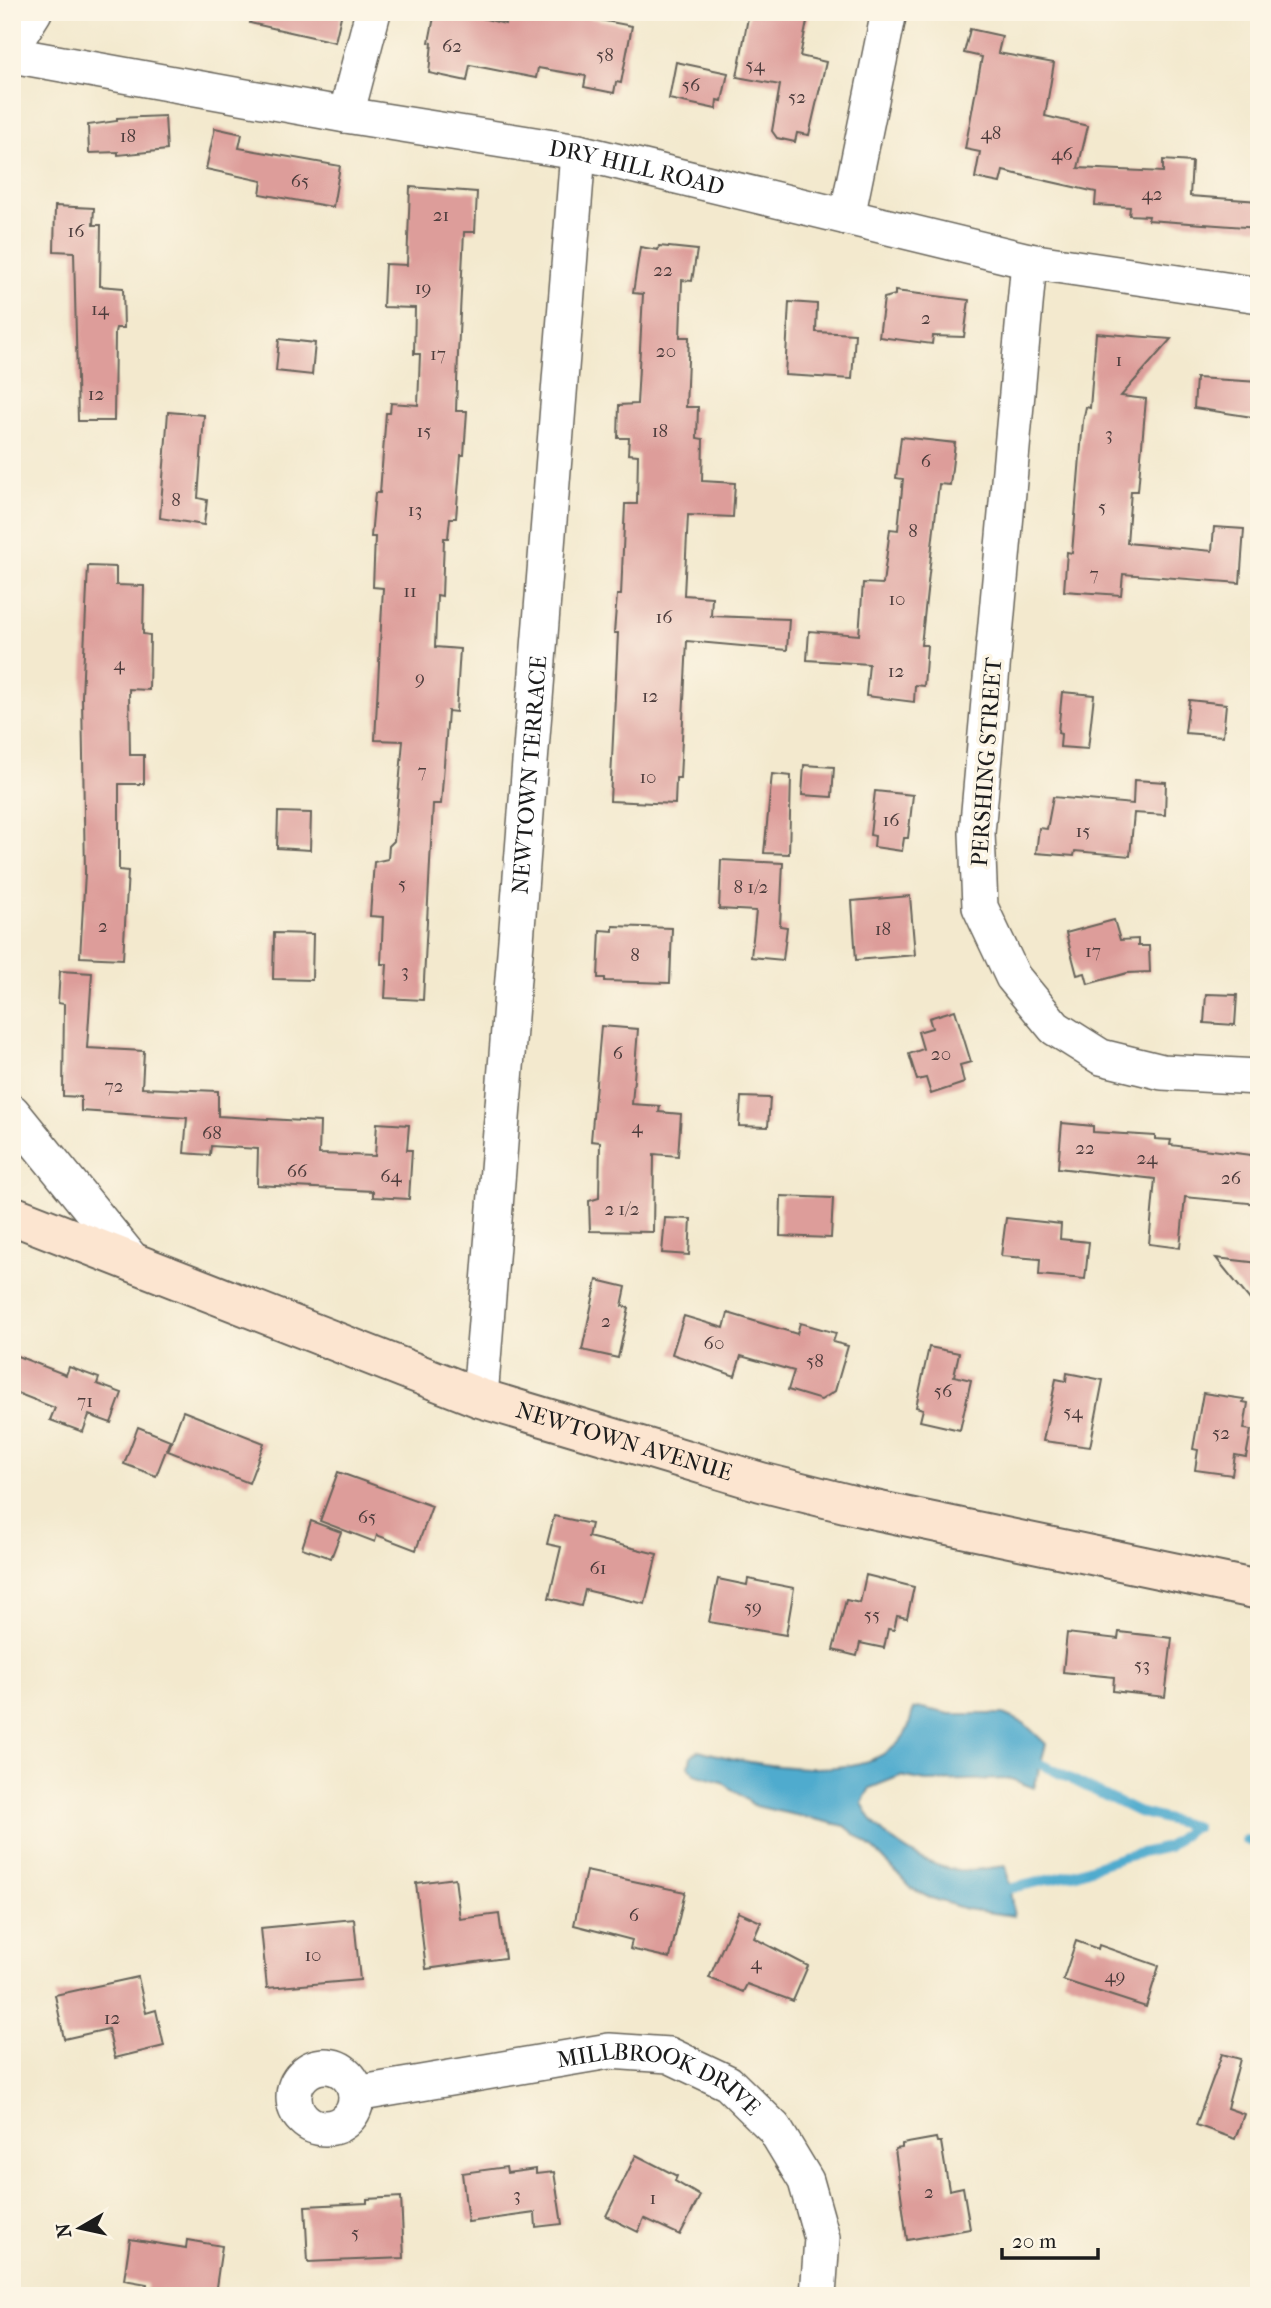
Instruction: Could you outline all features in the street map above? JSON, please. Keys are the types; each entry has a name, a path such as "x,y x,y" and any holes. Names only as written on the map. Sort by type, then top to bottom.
{"main road":[{"name":"NEWTOWN AVENUE","path":"12,1215 480,1398 811,1495 1259,1590"}],"street":[{"path":"12,47 34,12"},
{"path":"346,115 373,12"},
{"path":"847,217 889,12"},
{"name":"DRY HILL ROAD","path":"12,55 346,115 578,152 1029,261 1259,295"},
{"name":"NEWTOWN TERRACE","path":"480,1398 578,152"},
{"name":"PERSHING STREET","path":"1029,261 977,833 979,907 1013,977 1055,1028 1101,1057 1162,1072 1259,1077"},
{"path":"12,1112 132,1261"},
{"name":"MILLBROOK DRIVE","path":"356,2094 609,2051 669,2055 728,2083 774,2128 806,2181 822,2238 818,2296"}],"water":[{"path":"914,1709 950,1714 1003,1714 1024,1723 1046,1744 1034,1788 1011,1779 926,1781 900,1776 870,1788 862,1802 868,1814 888,1837 929,1862 957,1870 1006,1866 1014,1916 966,1909 928,1897 911,1888 876,1851 845,1826 755,1806 722,1782 694,1774 689,1766 691,1756 699,1750 777,1766 838,1767 866,1761 888,1751 905,1734"}],"building":[{"path":"252,12 342,12 335,42 250,23"},
{"path":"435,12 459,12 505,24 507,12 558,12 632,26 621,83 616,82 614,93 584,87 586,76 538,68 536,78 470,65 467,81 429,73 432,43 429,42"},
{"path":"749,12 809,12 800,56 826,62 809,135 797,133 795,142 777,138 772,131 780,85 737,77"},
{"path":"970,29 1002,36 998,53 1054,63 1045,116 1088,126 1078,168 1163,172 1163,160 1192,162 1190,196 1259,201 1259,228 1148,220 1149,216 1129,215 1130,207 1095,205 1096,192 1003,171 1000,183 975,178 980,152 965,149 982,57 964,53"},
{"path":"676,62 728,73 722,101 717,100 716,109 669,99"},
{"path":"165,116 167,150 118,155 118,152 89,153 88,125 117,121 117,118"},
{"path":"215,128 242,134 239,148 340,166 333,207 260,194 262,181 206,169"},
{"path":"410,187 477,192 475,232 464,232 456,411 467,411 464,455 461,455 456,518 450,518 448,538 444,538 442,596 437,595 435,647 460,649 456,712 448,711 441,804 433,804 423,1000 385,998 387,964 381,964 383,917 370,916 374,862 388,859 389,846 394,841 403,741 375,740 383,588 373,587 375,537 371,537 375,493 380,493 386,413 390,413 391,403 418,405 420,354 414,354 415,308 383,307 385,264 407,265"},
{"path":"55,206 94,208 93,225 101,225 100,286 123,288 124,328 116,328 115,332 114,421 78,421 74,252 54,251"},
{"path":"659,246 697,250 692,281 682,280 680,337 689,337 686,407 698,407 697,438 703,439 702,481 735,483 733,517 688,515 684,595 712,597 711,616 789,619 787,650 687,641 680,778 676,778 675,804 610,801 618,633 614,633 617,595 621,595 625,504 637,504 638,455 628,454 629,438 618,438 619,405 637,404 643,294 633,293 640,247 658,250"},
{"path":"895,291 969,300 964,337 933,336 932,344 879,337 884,298 895,295"},
{"path":"789,302 817,304 816,332 855,334 852,379 785,375"},
{"path":"1096,333 1171,339 1121,396 1146,399 1138,491 1131,491 1127,543 1212,551 1214,527 1244,529 1240,583 1123,574 1121,595 1064,591 1067,552 1072,553 1083,421 1086,407 1090,408"},
{"path":"279,339 315,343 312,375 276,371"},
{"path":"1196,378 1259,382 1259,418 1194,408"},
{"path":"168,412 204,415 198,498 207,500 204,525 160,518"},
{"path":"901,437 955,443 950,485 939,484 921,645 927,645 924,686 915,685 914,702 866,696 869,664 807,660 809,631 859,635 863,583 883,584 890,529 898,530 903,479 896,478"},
{"path":"88,566 116,567 116,585 144,586 143,634 150,635 149,690 129,689 130,755 144,755 144,784 119,784 119,870 128,871 123,959 80,957 85,873 82,696"},
{"path":"1062,692 1094,695 1088,749 1060,747 1061,734 1058,733"},
{"path":"1189,700 1226,704 1223,736 1185,733"},
{"path":"804,765 834,767 832,797 802,795"},
{"path":"772,774 791,776 789,854 764,853"},
{"path":"1134,780 1166,782 1165,815 1134,813 1130,856 1075,851 1074,856 1036,853 1039,828 1047,829 1053,797 1133,804"},
{"path":"875,791 913,795 908,838 904,838 902,851 874,847 875,836 870,835"},
{"path":"278,812 311,813 310,850 277,848"},
{"path":"721,860 783,863 780,926 787,927 783,960 751,957 756,911 719,909"},
{"path":"910,896 915,955 856,960 852,901"},
{"path":"1114,920 1120,940 1138,939 1138,946 1149,946 1150,972 1127,973 1088,984 1085,973 1077,975 1066,933"},
{"path":"613,926 672,928 670,983 605,981 605,978 598,978 600,930 613,931"},
{"path":"274,933 313,934 312,980 273,979"},
{"path":"60,971 92,973 87,1048 144,1051 142,1088 218,1091 218,1116 320,1122 319,1154 375,1156 377,1123 409,1125 407,1150 412,1150 409,1199 373,1197 373,1191 257,1185 258,1149 211,1146 210,1155 184,1153 187,1118 81,1111 81,1097 63,1096 64,1004 58,1003"},
{"path":"1206,994 1237,995 1235,1025 1204,1023"},
{"path":"955,1010 971,1062 960,1065 964,1083 931,1094 926,1078 917,1080 909,1054 923,1049 918,1032 932,1028 929,1018"},
{"path":"601,1026 638,1029 632,1104 660,1106 659,1112 681,1114 678,1156 654,1154 653,1232 590,1231 589,1201 599,1198 600,1142 591,1141"},
{"path":"741,1097 770,1098 768,1127 739,1126"},
{"path":"1062,1123 1093,1126 1093,1132 1155,1136 1155,1139 1171,1140 1170,1145 1259,1156 1259,1204 1185,1197 1180,1248 1149,1244 1155,1179 1058,1168"},
{"path":"781,1196 833,1198 831,1238 780,1236"},
{"path":"665,1218 691,1219 689,1255 662,1253"},
{"path":"1006,1218 1061,1224 1060,1239 1089,1242 1085,1279 1039,1275 1040,1259 1001,1256"},
{"path":"1216,1258 1259,1263 1259,1311"},
{"path":"597,1280 626,1287 622,1306 629,1308 618,1358 582,1350"},
{"path":"728,1313 797,1334 800,1323 836,1333 833,1342 848,1346 835,1391 821,1400 788,1390 794,1371 741,1356 735,1376 672,1354 684,1316 724,1328"},
{"path":"929,1347 959,1353 954,1376 971,1380 960,1430 920,1421 923,1409 916,1407"},
{"path":"12,1354 66,1375 69,1367 99,1378 97,1384 122,1393 111,1423 89,1415 83,1432 50,1420 55,1408 12,1391"},
{"path":"1067,1373 1103,1380 1090,1447 1043,1441 1056,1379 1066,1381"},
{"path":"1203,1393 1244,1399 1243,1402 1248,1403 1244,1429 1251,1430 1246,1457 1235,1455 1232,1475 1195,1470 1198,1450 1193,1449"},
{"path":"183,1411 264,1443 249,1483 168,1451"},
{"path":"138,1427 170,1440 156,1476 124,1464"},
{"path":"338,1472 432,1506 416,1550 377,1535 375,1542 320,1521"},
{"path":"554,1516 591,1524 588,1537 657,1554 645,1604 585,1590 581,1606 549,1598 561,1547 547,1544"},
{"path":"311,1521 341,1532 331,1558 302,1548"},
{"path":"866,1575 914,1587 907,1618 897,1616 894,1630 888,1629 884,1648 860,1643 857,1656 833,1650 846,1600 860,1603"},
{"path":"718,1579 747,1585 748,1579 794,1588 786,1635 709,1622"},
{"path":"1119,1632 1172,1638 1165,1697 1113,1691 1114,1677 1063,1672 1067,1633 1118,1639"},
{"path":"586,1871 685,1892 670,1958 630,1949 632,1940 574,1925"},
{"path":"455,1878 460,1919 499,1914 505,1958 426,1969 416,1883"},
{"path":"738,1912 761,1922 754,1938 808,1966 793,2001 747,1984 743,1992 709,1978"},
{"path":"354,1919 360,1980 267,1988 261,1928"},
{"path":"1076,1941 1098,1949 1099,1945 1159,1966 1146,2007 1063,1980"},
{"path":"138,1977 146,2013 156,2010 164,2046 115,2058 108,2029 64,2039 55,1995"},
{"path":"1222,2054 1240,2059 1227,2108 1244,2114 1235,2139 1196,2125"},
{"path":"936,2138 937,2142 941,2142 949,2190 963,2187 970,2229 907,2240 895,2149 902,2148 902,2144"},
{"path":"636,2155 677,2176 675,2181 700,2196 680,2235 644,2218 638,2232 606,2216"},
{"path":"506,2167 507,2173 536,2169 536,2174 554,2172 562,2224 536,2227 535,2213 468,2222 462,2173"},
{"path":"401,2197 404,2258 308,2262 305,2206 367,2203 367,2199"},
{"path":"130,2239 186,2248 187,2240 222,2246 215,2294 179,2292 178,2296 145,2296 147,2284 124,2280"}],"waterway":[{"path":"1030,1759 1138,1812 1196,1827"},
{"path":"999,1891 1073,1874 1123,1857 1168,1847 1193,1826"},
{"path":"1246,1840 1259,1843"}]}
